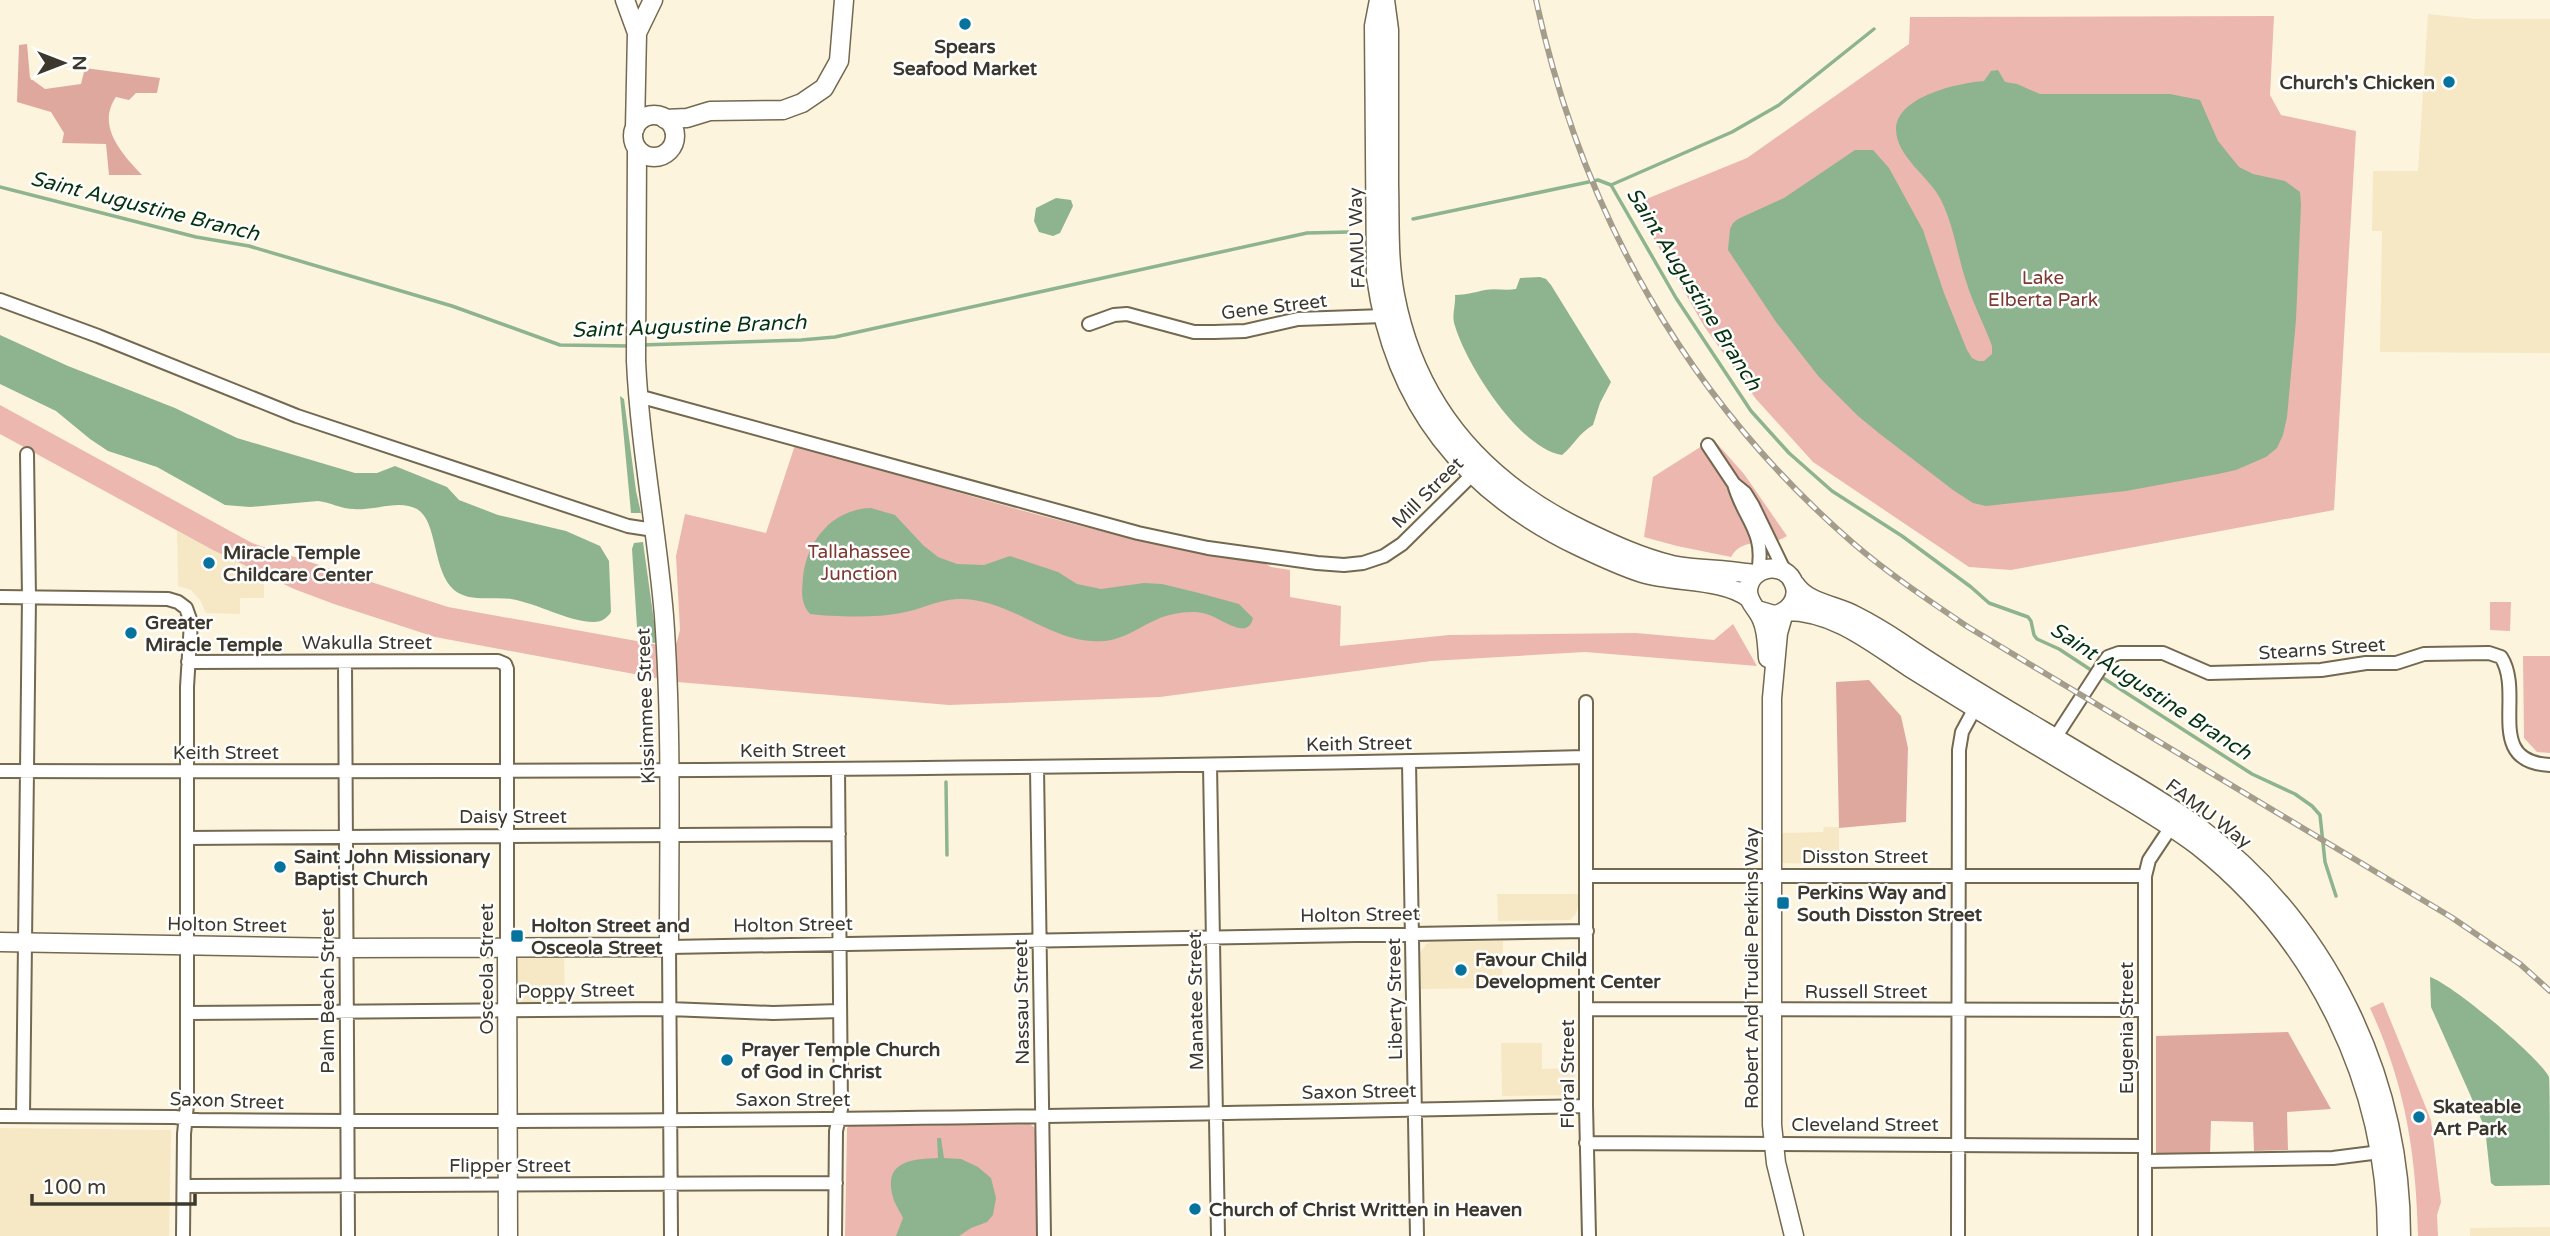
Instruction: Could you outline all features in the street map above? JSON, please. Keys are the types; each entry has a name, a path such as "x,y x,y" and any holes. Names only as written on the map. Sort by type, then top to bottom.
{"street":[{"path":"625,0 637,33 634,142 646,155 657,157"},
{"path":"637,33 653,0"},
{"path":"635,128 644,118 687,118 710,111 783,110 802,103 824,88 839,61 844,0"},
{"name":"FAMU Way","path":"1379,0 1374,26 1374,251 1378,286 1396,357 1414,397 1438,435 1477,469 1534,504 1632,553 1687,568 1757,573 1772,568 1790,578 1808,597 1870,623 1934,665 2157,799 2213,838 2265,886 2312,944 2351,1012 2382,1091 2396,1158 2401,1236"},
{"name":"FAMU Way","path":"1385,0 1389,30 1390,245 1397,304 1408,346 1427,387 1477,469 1503,502 1533,522 1615,563 1668,579 1730,587 1770,615 1785,612 1813,614 1845,626 2171,828 2217,862 2249,892 2274,921 2309,969 2333,1010 2350,1048 2368,1101 2380,1152 2387,1236"},
{"path":"637,92 646,105 670,123 674,137"},
{"path":"636,177 657,157 669,150 678,128 687,118"},
{"name":"Kissimmee Street","path":"637,148 636,361 666,659 671,1236"},
{"path":"0,300 73,326 306,419 628,526 654,530"},
{"name":"Gene Street","path":"1090,324 1114,315 1127,314 1194,332 1214,332 1245,331 1298,319 1384,316"},
{"name":"Mill Street","path":"638,396 1125,530 1208,548 1317,563 1354,564 1373,560 1390,552 1411,536 1477,469"},
{"path":"1708,445 1734,484 1745,493 1763,522 1790,578 1795,597 1785,612"},
{"path":"23,1116 29,597 27,454"},
{"path":"1734,484 1739,503 1759,538 1757,573 1750,583 1753,604"},
{"path":"0,597 164,598 178,602 186,608 191,622 188,662 183,1236"},
{"name":"Robert And Trudie Perkins Way","path":"1753,604 1765,629 1772,698"},
{"name":"Robert And Trudie Perkins Way","path":"1785,612 1778,633 1772,698 1771,1010 1773,1144 1794,1236"},
{"name":"Stearns Street","path":"2055,737 2108,657 2119,653 2159,653 2173,656 2209,673 2310,671 2365,663 2396,663 2424,654 2489,653 2501,657 2510,675 2509,717 2514,748 2524,760 2536,765 2550,765"},
{"name":"Wakulla Street","path":"188,662 503,662"},
{"name":"Palm Beach Street","path":"345,662 348,1236"},
{"name":"Osceola Street","path":"503,662 507,668 508,1236"},
{"name":"Floral Street","path":"1586,702 1586,1143 1589,1236"},
{"path":"1958,1236 1959,744 1964,727 1975,708"},
{"name":"Keith Street","path":"0,771 507,772 1037,768 1585,757"},
{"name":"Liberty Street","path":"1409,761 1417,1236"},
{"name":"Manatee Street","path":"1210,765 1218,1236"},
{"name":"Nassau Street","path":"1037,768 1044,1236"},
{"path":"835,1236 836,1131 841,1109 838,769"},
{"name":"Eugenia Street","path":"2145,1236 2145,876 2149,860 2171,828"},
{"name":"Daisy Street","path":"188,838 839,834"},
{"name":"Disston Street","path":"1586,876 2145,876"},
{"name":"Holton Street","path":"0,942 346,948 669,947 1587,931"},
{"name":"Poppy Street","path":"187,1013 669,1009 773,1013 840,1011"},
{"name":"Russell Street","path":"1587,1009 2145,1010"},
{"name":"Saxon Street","path":"0,1116 507,1121 1042,1116 1586,1106"},
{"name":"Cleveland Street","path":"1586,1143 2145,1146"},
{"path":"2145,1161 2333,1158 2380,1152"},
{"name":"Flipper Street","path":"184,1186 836,1183"}],"shaded area":[{"path":"2428,14 2476,19 2550,19 2550,353 2380,352 2382,231 2372,231 2373,171 2418,171"},
{"path":"27,44 30,78 45,89 81,84 85,68 160,78 157,93 136,93 129,100 116,97 109,118 114,139 142,175 109,175 106,144 62,143 64,133 51,112 17,102 19,45"},
{"path":"1998,70 2005,82 2040,94 2170,94 2200,100 2218,141 2239,167 2253,174 2285,181 2300,192 2296,320 2287,417 2277,448 2266,457 2236,470 2126,491 1986,506 1973,503 1858,416 1819,377 1776,322 1728,250 1733,223 1784,198 1855,150 1873,150 1889,168 1923,230 1967,350 1972,358 1978,361 1984,361 1992,354 1992,346 1969,289 1941,200 1901,149 1896,129 1899,118 1918,100 1945,88 1984,81 1991,71"},
{"path":"1056,198 1071,200 1073,206 1060,233 1053,236 1039,232 1034,221 1036,208"},
{"path":"1540,277 1551,285 1611,382 1593,425 1562,455 1529,438 1497,403 1471,362 1454,322 1455,295 1489,289 1516,289 1520,278"},
{"path":"0,335 68,366 175,408 237,438 355,473 377,473 395,466 447,487 459,500 498,515 566,531 600,546 609,561 611,612 599,621 583,621 511,599 474,598 460,594 447,582 424,515 410,506 354,509 318,501 250,507 225,505 157,467 108,451 56,411 0,384"},
{"path":"620,396 624,399 641,513 631,513"},
{"path":"871,508 895,515 938,557 957,564 984,565 1010,556 1058,572 1077,584 1101,589 1144,583 1162,584 1199,593 1239,604 1253,618 1250,625 1240,628 1202,613 1178,613 1113,639 1085,641 977,600 950,600 908,612 880,616 810,614 803,601 803,577 805,564 816,540 824,529 844,514"},
{"name":"Miracle Temple Childcare Center","path":"177,531 264,575 264,598 240,598 240,614 206,613 191,590 178,586"},
{"path":"643,542 657,643 646,642 637,627 632,549 634,543"},
{"path":"1869,680 1901,716 1908,748 1906,822 1839,828 1836,682"},
{"path":"1824,827 1839,827 1839,865 1782,863 1781,833 1823,832"},
{"path":"1497,894 1578,894 1579,902 1576,914 1570,920 1498,921"},
{"name":"Favour Child Development Center","path":"1503,941 1502,988 1419,989 1420,953 1426,944"},
{"path":"523,955 564,955 565,1003 527,1004 517,1000 517,959"},
{"path":"2430,977 2441,982 2494,1022 2542,1067 2549,1077 2550,1185 2495,1186 2491,1183 2485,1128 2431,1007"},
{"path":"2288,1032 2331,1109 2287,1112 2288,1150 2254,1151 2253,1122 2211,1121 2210,1154 2156,1154 2156,1036"},
{"path":"1501,1043 1542,1043 1542,1069 1575,1068 1575,1095 1502,1096"},
{"path":"0,1128 171,1130 169,1236 0,1236"},
{"path":"937,1138 941,1138 944,1158 961,1159 978,1167 991,1178 996,1198 993,1215 987,1222 959,1236 896,1236 903,1218 893,1197 892,1176 901,1165 938,1158"},
{"path":"2550,1227 2550,1236 2470,1236 2470,1228"}],"green space":[{"name":"Lake Elberta Park","path":"2274,16 2270,95 2281,115 2356,131 2334,510 2011,570 1969,567 1813,462 1756,399 1704,326 1634,204 1747,158 1909,44 1910,17"},
{"path":"0,405 252,543 448,607 659,645 661,679 435,637 294,589 211,549 0,434"},
{"path":"1713,439 1744,474 1787,536 1742,546 1731,557 1644,537 1653,477"},
{"name":"Tallahassee Junction","path":"795,445 1086,527 1290,570 1290,597 1341,606 1340,646 1449,635 1636,633 1714,640 1733,624 1757,666 1585,652 1431,661 1160,697 949,705 677,682 676,645 680,630 676,556 685,514 766,533"},
{"path":"2490,602 2511,602 2510,631 2490,630"},
{"path":"2523,656 2550,656 2550,753 2537,752 2524,738"},
{"name":"Skateable Art Park","path":"2383,1002 2431,1120 2441,1202 2437,1215 2438,1236 2418,1236 2415,1176 2406,1119 2392,1064 2370,1008"},
{"path":"1030,1124 1036,1134 1037,1236 845,1236 849,1126"}],"waterway":[{"path":"1611,185 1732,132 1779,105 1874,29"},
{"name":"Saint Augustine Branch","path":"1413,219 1598,180 1611,185 1676,298 1751,411 1789,453 1832,491 1902,536 1989,603 2028,617 2037,639 2059,649 2094,672"},
{"name":"Saint Augustine Branch","path":"0,187 196,237 249,246 452,306 560,345 630,346"},
{"name":"Saint Augustine Branch","path":"641,345 835,337 1307,233 1348,232"},
{"name":"Saint Augustine Branch","path":"2100,676 2252,774 2295,794 2312,806 2320,815 2325,862 2336,896"},
{"path":"946,782 947,855"}],"railway":[{"path":"1536,0 1556,79 1582,154 1613,227 1650,297 1692,364 1740,427 1794,487 1853,543 1968,627 2451,917 2520,964 2550,991"}],"place":[{"name":"Spears Seafood Market","path":"965,24"},
{"name":"Church's Chicken","path":"2449,82"},
{"name":"Miracle Temple Childcare Center","path":"209,563"},
{"name":"Greater Miracle Temple","path":"131,633"},
{"name":"Saint John Missionary Baptist Church","path":"280,867"},
{"name":"Perkins Way and South Disston Street","path":"1783,903"},
{"name":"Holton Street and Osceola Street","path":"517,936"},
{"name":"Favour Child Development Center","path":"1461,970"},
{"name":"Prayer Temple Church of God in Christ","path":"727,1060"},
{"name":"Skateable Art Park","path":"2419,1117"},
{"name":"Church of Christ Written in Heaven","path":"1195,1209"}]}
